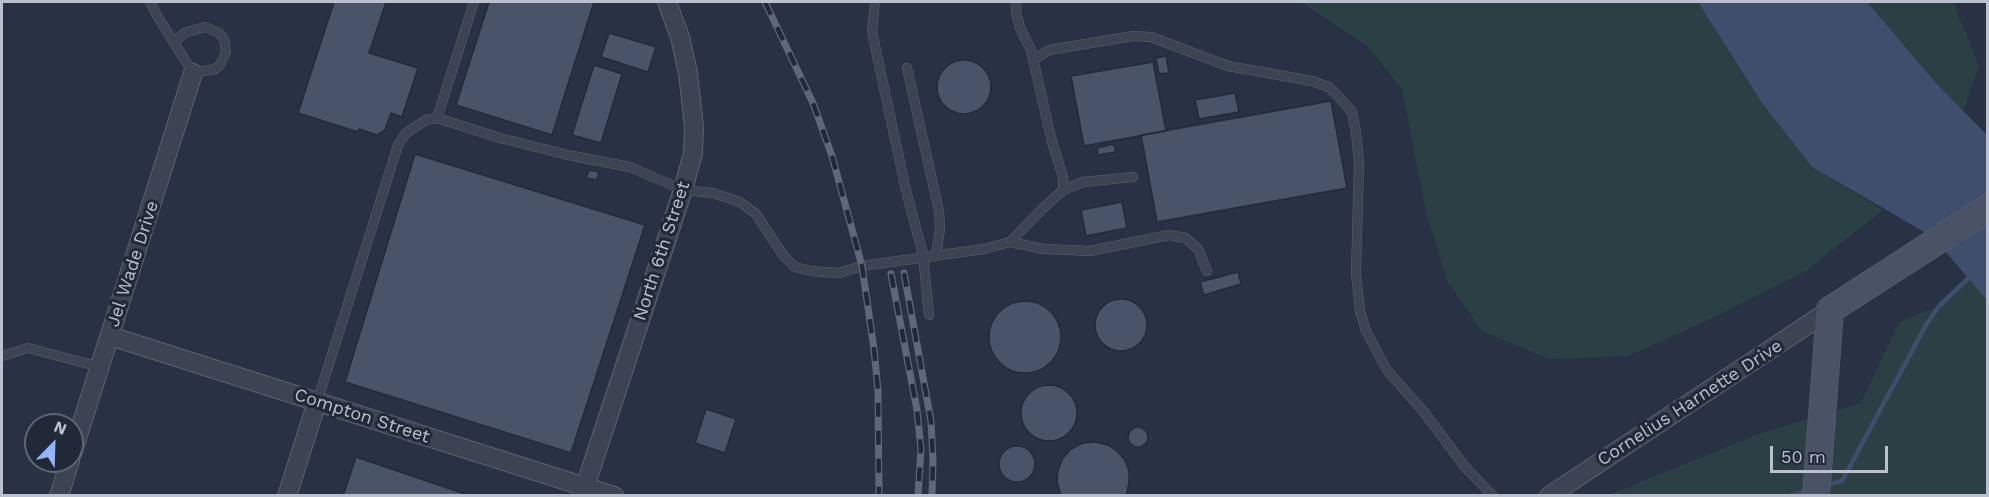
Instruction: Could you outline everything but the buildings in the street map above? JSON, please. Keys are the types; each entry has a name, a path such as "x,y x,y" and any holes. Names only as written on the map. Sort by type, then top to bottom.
{"main road":[{"path":"1816,495 1830,310 1979,214"}],"street":[{"name":"North 6th Street","path":"584,491 683,190 693,153 694,127 688,73 680,37 667,2"},
{"name":"Jel Wade Drive","path":"84,417 193,73"},
{"name":"Cornelius Harnette Drive","path":"1549,495 1830,310"},
{"name":"Compton Street","path":"110,336 584,491 614,495"},
{"path":"287,495 317,402"},
{"path":"59,495 66,473"}],"lane":[{"path":"150,2 174,43 193,73 208,72 220,65 226,52 224,39 219,33 205,27 184,33 174,43"},
{"path":"437,118 474,2"},
{"path":"875,2 872,32 923,258 929,315"},
{"path":"1016,2 1020,28 1033,60 1052,142 1063,177 1063,190"},
{"path":"1033,60 1049,50 1133,36 1151,37 1228,66 1312,81 1329,87 1339,96 1352,112 1356,132 1359,162 1356,274 1360,311 1366,331 1392,377 1431,421 1465,467 1493,495"},
{"path":"907,68 939,211 940,229 936,256"},
{"path":"317,402 398,145 406,133 416,126 426,120 437,118 500,138 630,167 683,190 713,193 740,202 756,214 783,255 795,267 811,271 839,273 862,266 984,249 1010,242 1043,249 1090,251 1169,235 1186,238 1198,249 1207,271"},
{"path":"1010,242 1063,190 1083,182 1133,177"},
{"path":"2,356 28,348 100,367"}],"green space":[{"path":"1301,2 1698,2 1762,103 1812,167 1883,210 1807,270 1723,313 1629,356 1549,359 1482,331 1447,281 1426,212 1402,89 1367,46"},
{"path":"1867,2 1953,2 1979,66 1963,111 1937,84"},
{"path":"1970,278 1987,300 1987,495 1606,496 1764,432 1861,403 1899,322 1939,306"}],"water":[{"path":"1698,2 1867,2 1937,84 1987,135 1987,300 1933,237 1812,167 1762,103"}],"waterway":[{"path":"1826,485 1842,481 1926,325 1939,306 1974,273"},
{"path":"1790,496 1806,491"}],"railway":[{"path":"765,2 813,103 832,156 862,266 878,391 879,496"},
{"path":"904,273 931,421 932,496"},
{"path":"891,274 917,410 921,449 918,496"}]}
